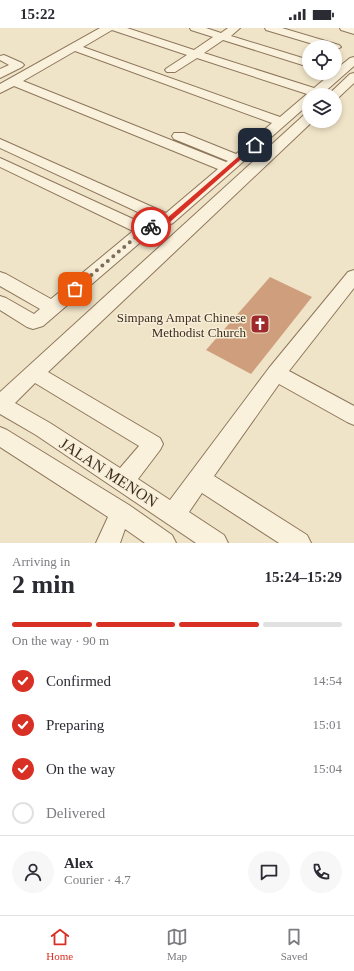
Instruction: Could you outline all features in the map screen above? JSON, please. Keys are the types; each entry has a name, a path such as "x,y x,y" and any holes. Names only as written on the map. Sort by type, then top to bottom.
{"street":[{"path":"0,89 108,28"},
{"path":"116,28 302,91"},
{"path":"196,28 302,62"},
{"path":"171,70 236,28"},
{"path":"270,28 311,40"},
{"path":"345,28 354,30"},
{"path":"86,40 171,70 287,118"},
{"path":"74,47 287,118"},
{"path":"342,49 354,53"},
{"path":"0,74 18,65 1,58"},
{"path":"342,69 354,60"},
{"path":"342,88 354,77"},
{"path":"19,78 233,164"},
{"path":"320,88 329,80"},
{"path":"0,302 35,322 144,230 168,220 302,105"},
{"path":"0,404 302,125"},
{"path":"269,133 286,140"},
{"path":"0,143 168,220"},
{"path":"255,145 273,152"},
{"path":"0,162 144,230"},
{"path":"173,515 276,374 348,295 354,276"},
{"path":"0,278 53,308"},
{"path":"34,373 153,444 122,481"},
{"path":"276,374 354,416"},
{"name":"JALAN MENON","path":"0,404 43,429 216,543"},
{"name":"JALAN MENON","path":"0,436 121,513 164,543"},
{"path":"200,479 299,543"},
{"path":"108,543 121,513"}],"building":[{"name":"Simpang Ampat Chinese Methodist Church","path":"270,277 312,297 251,374 206,350"}],"way so far":[{"path":"75,289 144,230 151,227"}],"place":[{"name":"Simpang Ampat Chinese Methodist Church","path":"260,324"}],"route":[{"path":"151,227 168,220 255,145"}]}
